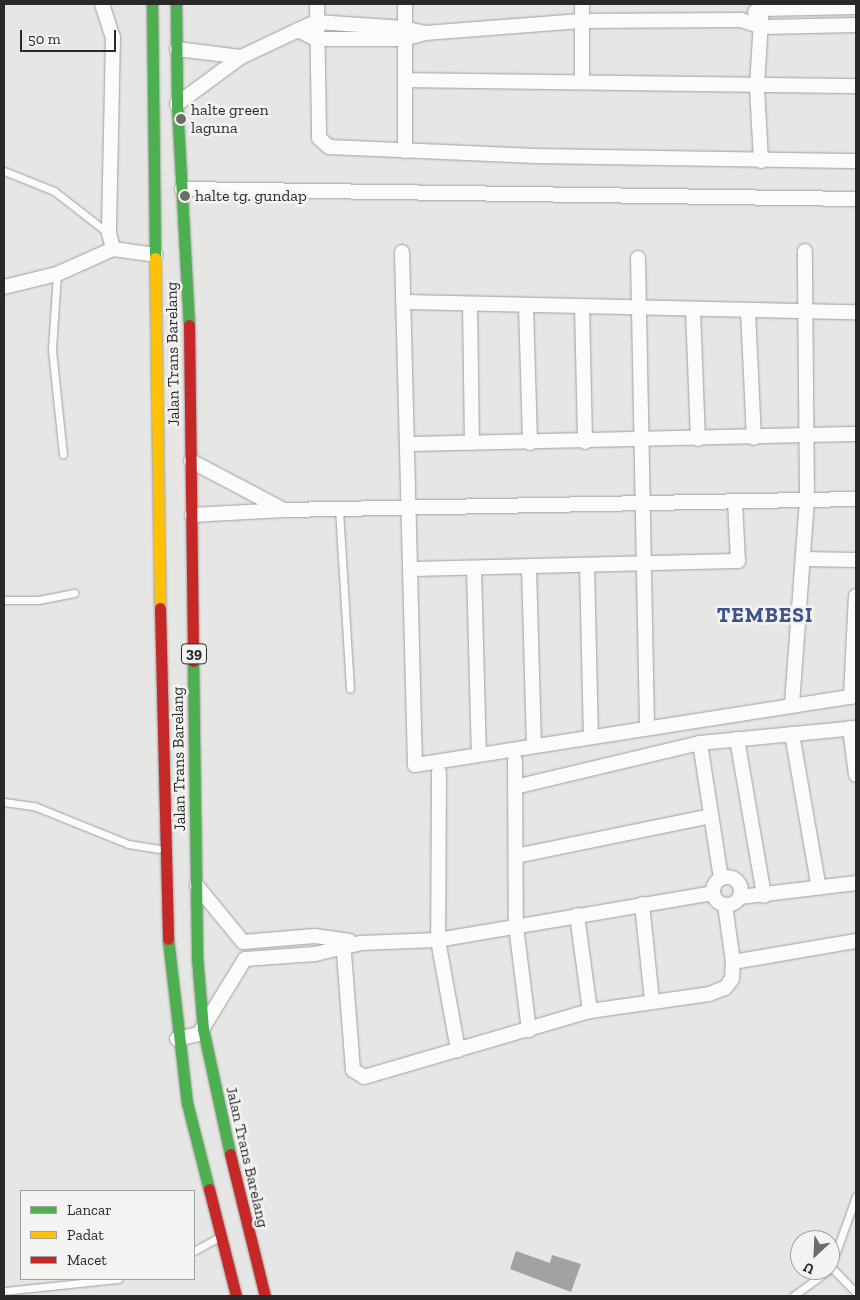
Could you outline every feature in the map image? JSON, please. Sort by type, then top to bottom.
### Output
[{"type":"highway","name":"Jalan Trans Barelang","points":[[152,4],[163,850],[177,1039],[187,1103],[219,1238],[236,1296]]},
{"type":"highway","name":"Jalan Trans Barelang","points":[[176,4],[177,104],[189,295],[197,957],[203,1029],[247,1232],[265,1296]]},
{"type":"street","points":[[102,4],[113,37],[108,233],[113,249]]},
{"type":"street","points":[[317,4],[316,39],[320,138],[324,144],[342,149],[761,161],[856,161]]},
{"type":"street","points":[[405,4],[405,151]]},
{"type":"street","points":[[582,4],[582,82]]},
{"type":"street","points":[[741,20],[762,6],[856,7]]},
{"type":"street","points":[[761,161],[758,86],[763,27],[762,6]]},
{"type":"street","points":[[298,30],[316,39],[581,21],[741,20],[763,27],[856,25]]},
{"type":"street","points":[[177,104],[241,57],[316,22],[404,33]]},
{"type":"street","points":[[177,49],[241,57]]},
{"type":"street","points":[[406,80],[856,86]]},
{"type":"street","points":[[182,189],[856,198]]},
{"type":"street","points":[[4,287],[57,274],[113,249],[156,255]]},
{"type":"street","points":[[792,704],[807,500],[808,436],[805,251]]},
{"type":"street","points":[[402,252],[415,765],[647,726],[792,704],[854,697],[856,596]]},
{"type":"street","points":[[638,258],[647,726]]},
{"type":"street","points":[[403,302],[806,313],[856,312]]},
{"type":"street","points":[[470,304],[472,444]]},
{"type":"street","points":[[526,306],[530,442]]},
{"type":"street","points":[[582,307],[585,442]]},
{"type":"street","points":[[693,310],[698,439]]},
{"type":"street","points":[[748,311],[754,438]]},
{"type":"street","points":[[407,444],[642,441],[856,434]]},
{"type":"street","points":[[191,461],[284,510]]},
{"type":"street","points":[[192,515],[284,510],[408,510],[856,499]]},
{"type":"street","points":[[410,569],[738,562],[735,502]]},
{"type":"street","points":[[803,559],[856,560]]},
{"type":"street","points":[[587,565],[591,736]]},
{"type":"street","points":[[529,566],[534,745]]},
{"type":"street","points":[[474,568],[479,754]]},
{"type":"street","points":[[516,787],[700,743],[853,728],[856,775]]},
{"type":"street","points":[[792,734],[820,888]]},
{"type":"street","points":[[737,739],[764,896]]},
{"type":"street","points":[[700,743],[720,878],[713,893]]},
{"type":"street","points":[[516,760],[516,926],[529,1030]]},
{"type":"street","points":[[439,772],[438,940],[458,1050]]},
{"type":"street","points":[[516,856],[711,816]]},
{"type":"street","points":[[720,878],[737,880],[740,897]]},
{"type":"street","points":[[725,905],[740,897],[764,896],[856,883]]},
{"type":"street","points":[[177,1039],[199,1034],[245,959],[243,942],[197,885]]},
{"type":"street","points":[[343,944],[353,1070],[357,1075],[375,1075],[590,1010],[652,1000],[709,994],[725,988],[732,979],[734,962],[725,905],[713,893]]},
{"type":"street","points":[[245,959],[343,944],[438,940],[713,893]]},
{"type":"street","points":[[642,904],[652,1000]]},
{"type":"street","points":[[577,915],[590,1010]]},
{"type":"street","points":[[243,942],[315,936],[343,944]]},
{"type":"street","points":[[734,962],[856,941]]},
{"type":"lane","points":[[4,171],[54,191],[108,233]]},
{"type":"lane","points":[[57,274],[52,350],[63,454]]},
{"type":"lane","points":[[340,509],[350,690]]},
{"type":"lane","points":[[4,600],[38,600],[74,593]]},
{"type":"lane","points":[[4,802],[59,814],[128,844],[163,850]]},
{"type":"lane","points":[[840,1241],[856,1196]]},
{"type":"lane","points":[[195,1250],[219,1238]]},
{"type":"lane","points":[[840,1278],[856,1292]]},
{"type":"lane","points":[[4,1292],[109,1280]]},
{"type":"lane","points":[[793,1296],[815,1280]]},
{"type":"building","points":[[516,1251],[550,1263],[552,1255],[581,1264],[571,1292],[510,1269]]},
{"type":"traffic: fast","points":[[152,4],[155,258]]},
{"type":"traffic: fast","points":[[176,4],[177,104],[189,325]]},
{"type":"traffic: fast","points":[[193,661],[197,957],[203,1029],[230,1154]]},
{"type":"traffic: fast","points":[[168,939],[187,1103],[209,1189]]},
{"type":"traffic: slow","points":[[155,258],[160,608]]},
{"type":"traffic: jam","points":[[189,325],[193,661]]},
{"type":"traffic: jam","points":[[160,608],[168,939]]},
{"type":"traffic: jam","points":[[230,1154],[265,1296]]},
{"type":"traffic: jam","points":[[209,1189],[236,1296]]},
{"type":"place","name":"halte green laguna","points":[[181,119]]},
{"type":"place","name":"halte tg. gundap","points":[[185,196]]},
{"type":"district","name":"TEMBESI","points":[[765,615]]}]
